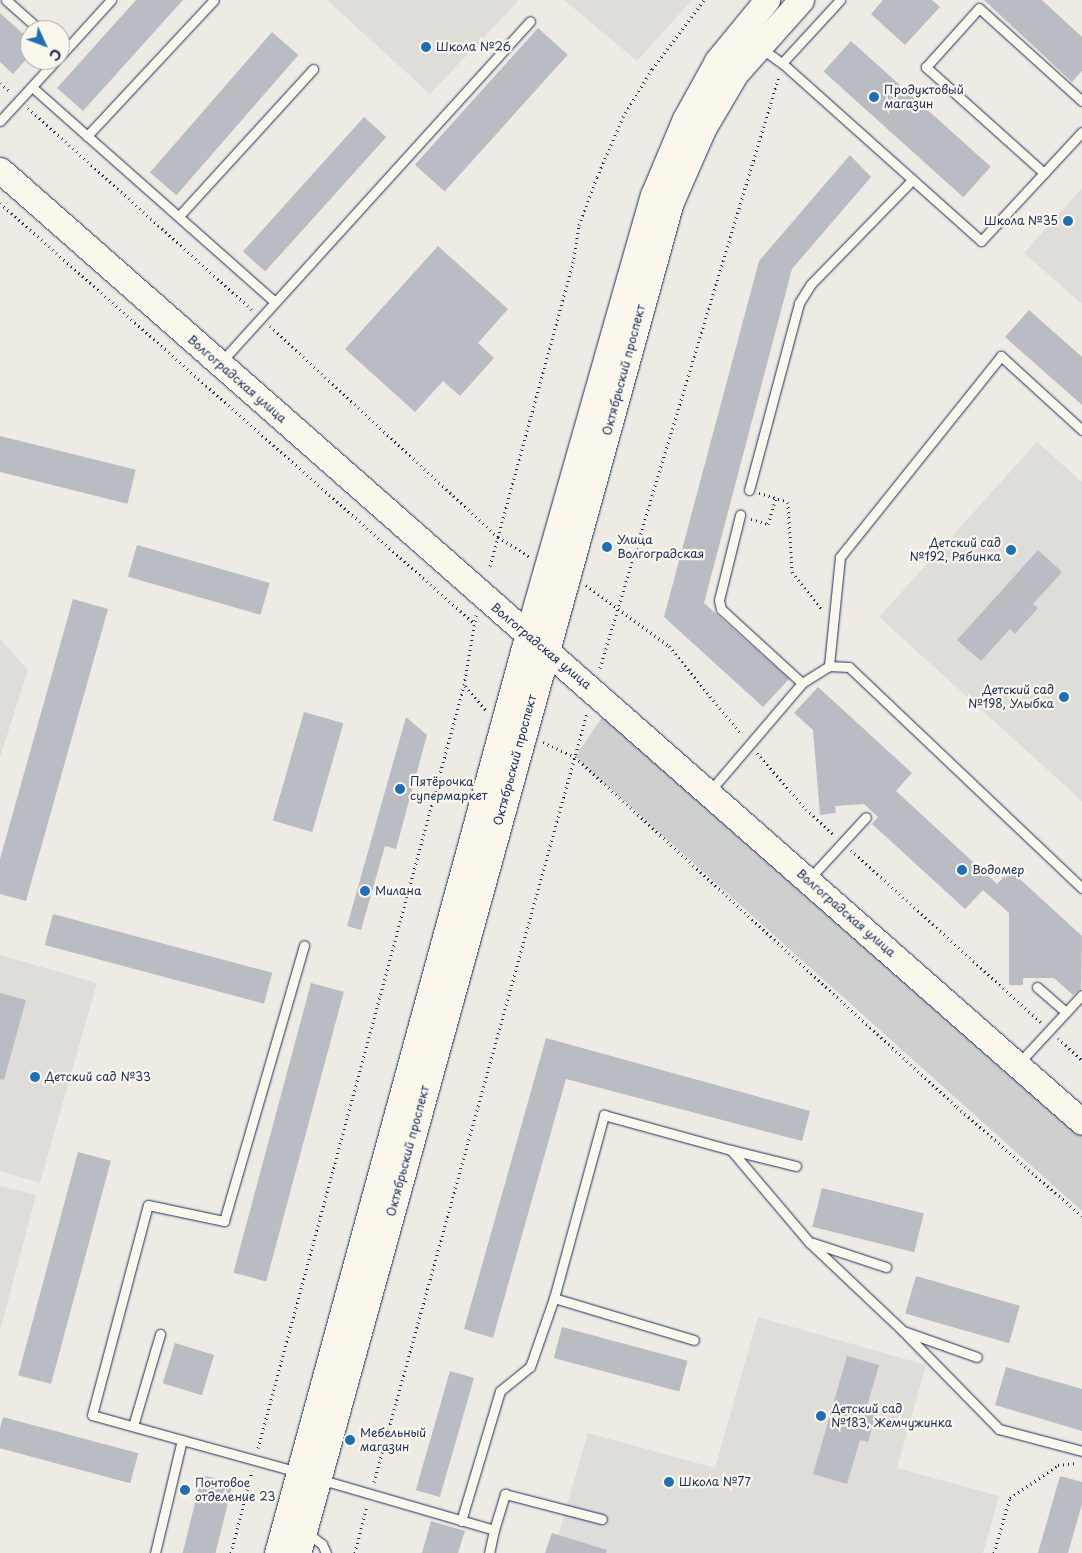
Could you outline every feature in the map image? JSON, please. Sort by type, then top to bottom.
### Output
[{"type":"main road","name":"Октябрьский проспект","points":[[277,1553],[309,1476],[537,641],[653,195],[685,119],[718,61],[767,0]]},
{"type":"main road","name":"Октябрьский проспект","points":[[537,641],[671,202],[703,129],[736,72],[801,0]]},
{"type":"main road","name":"Волгоградская улица","points":[[0,170],[1082,1122]]},
{"type":"main road","name":"Октябрьский проспект","points":[[301,1542],[309,1476]]},
{"type":"lane","points":[[6,0],[29,20]]},
{"type":"lane","points":[[70,43],[111,0]]},
{"type":"lane","points":[[87,136],[214,0]]},
{"type":"lane","points":[[782,64],[840,0]]},
{"type":"lane","points":[[1044,173],[926,67],[978,8],[1082,101]]},
{"type":"lane","points":[[220,364],[259,317],[530,21]]},
{"type":"lane","points":[[759,46],[782,64],[981,242],[1082,132]]},
{"type":"lane","points":[[178,216],[314,69]]},
{"type":"lane","points":[[0,121],[47,70]]},
{"type":"lane","points":[[32,86],[274,301]]},
{"type":"lane","points":[[749,490],[800,303],[811,284],[911,181]]},
{"type":"lane","points":[[829,666],[840,557],[1001,356],[1082,430]]},
{"type":"lane","points":[[740,515],[719,600],[721,609],[802,683]]},
{"type":"lane","points":[[709,792],[802,683],[829,666],[849,666],[1082,888]]},
{"type":"lane","points":[[808,880],[866,817]]},
{"type":"lane","points":[[304,945],[224,1220],[148,1204],[92,1415],[255,1460],[494,1530]]},
{"type":"lane","points":[[1037,987],[1066,1012]]},
{"type":"lane","points":[[1018,1064],[1082,995]]},
{"type":"lane","points":[[461,1521],[500,1391],[530,1367],[554,1298],[604,1115],[796,1166]]},
{"type":"lane","points":[[731,1150],[809,1242],[903,1331],[999,1429],[1082,1451]]},
{"type":"lane","points":[[809,1242],[886,1267]]},
{"type":"lane","points":[[554,1298],[694,1340]]},
{"type":"lane","points":[[903,1331],[977,1357]]},
{"type":"lane","points":[[133,1426],[160,1334]]},
{"type":"lane","points":[[155,1553],[182,1440]]},
{"type":"lane","points":[[488,1553],[505,1494],[602,1519]]},
{"type":"lane","points":[[301,1542],[322,1544],[326,1553]]},
{"type":"path","points":[[490,566],[573,263],[579,225],[597,177],[623,118],[652,69],[704,0]]},
{"type":"path","points":[[600,668],[782,64]]},
{"type":"path","points":[[0,83],[259,317],[498,537],[539,562]]},
{"type":"path","points":[[0,203],[474,623],[464,685],[231,1553]]},
{"type":"path","points":[[749,490],[788,502],[792,572],[833,623]]},
{"type":"path","points":[[740,515],[768,524],[776,498]]},
{"type":"path","points":[[584,584],[619,608]]},
{"type":"path","points":[[464,685],[492,718]]},
{"type":"path","points":[[354,1553],[589,703]]},
{"type":"path","points":[[541,742],[575,757],[957,1107],[1082,1216]]},
{"type":"path","points":[[994,1553],[1010,1498],[1058,1465],[1082,1463]]},
{"type":"shaded area","name":"Школа №26","points":[[327,0],[519,0],[430,94]]},
{"type":"shaded area","points":[[564,0],[692,0],[637,61]]},
{"type":"shaded area","name":"Школа №35","points":[[1082,188],[1082,304],[1024,253]]},
{"type":"shaded area","name":"Детский сад №192, Рябинка","points":[[1037,442],[1082,482],[1082,801],[879,617]]},
{"type":"shaded area","points":[[0,639],[28,670],[0,757]]},
{"type":"shaded area","points":[[605,713],[1082,1130],[1082,1211],[575,757]]},
{"type":"shaded area","name":"Детский сад №33","points":[[0,955],[97,983],[40,1183],[0,1171]]},
{"type":"shaded area","points":[[0,1186],[36,1195],[0,1331]]},
{"type":"shaded area","points":[[758,1317],[926,1365],[897,1468],[999,1496],[983,1553],[553,1553],[588,1433],[715,1468]]},
{"type":"building","points":[[136,0],[183,0],[83,111],[57,88]]},
{"type":"building","points":[[883,0],[932,0],[940,7],[905,45],[871,14]]},
{"type":"building","points":[[984,0],[1042,0],[1082,37],[1082,71],[1072,82]]},
{"type":"building","points":[[0,13],[20,31],[20,66],[13,74],[0,62]]},
{"type":"building","points":[[538,28],[568,55],[445,192],[415,165]]},
{"type":"building","points":[[272,32],[298,55],[176,195],[150,172]]},
{"type":"building","points":[[851,41],[991,167],[963,197],[824,71]]},
{"type":"building","points":[[364,117],[386,137],[265,272],[243,252]]},
{"type":"building","points":[[850,155],[871,177],[792,269],[704,603],[789,679],[763,707],[664,617],[759,261]]},
{"type":"building","points":[[438,246],[508,309],[478,343],[494,358],[460,396],[443,381],[415,412],[345,349]]},
{"type":"building","points":[[1029,310],[1082,357],[1082,405],[1005,337]]},
{"type":"building","points":[[0,436],[136,470],[127,504],[0,472]]},
{"type":"building","points":[[137,545],[270,583],[261,615],[128,577]]},
{"type":"building","points":[[1038,550],[1062,572],[1033,604],[1038,608],[1015,634],[1010,629],[981,661],[957,640]]},
{"type":"building","points":[[73,599],[108,609],[26,901],[0,894],[0,859]]},
{"type":"building","points":[[818,687],[912,773],[896,791],[997,884],[1010,870],[1082,936],[1081,989],[1073,995],[1054,978],[1023,978],[1023,985],[1009,985],[1009,913],[983,890],[965,909],[872,824],[878,817],[864,804],[835,806],[836,813],[820,815],[813,730],[794,713]]},
{"type":"building","points":[[304,712],[343,723],[312,832],[273,821]]},
{"type":"building","name":"Пятёрочка супермаркет","points":[[406,717],[427,735],[396,849],[385,846],[361,930],[347,926]]},
{"type":"building","points":[[53,914],[272,973],[264,1004],[45,945]]},
{"type":"building","points":[[311,983],[344,992],[266,1282],[233,1273]]},
{"type":"building","points":[[0,993],[26,1000],[4,1080],[0,1079]]},
{"type":"building","points":[[546,1038],[810,1111],[802,1141],[566,1079],[493,1338],[464,1329]]},
{"type":"building","points":[[78,1152],[111,1161],[51,1384],[18,1375]]},
{"type":"building","points":[[822,1188],[924,1213],[914,1252],[812,1227]]},
{"type":"building","points":[[916,1276],[1020,1306],[1009,1343],[905,1313]]},
{"type":"building","points":[[562,1327],[688,1361],[679,1392],[554,1358]]},
{"type":"building","points":[[175,1343],[214,1355],[202,1395],[163,1383]]},
{"type":"building","points":[[847,1356],[879,1365],[867,1406],[877,1409],[868,1442],[860,1440],[847,1484],[813,1474]]},
{"type":"building","points":[[1006,1367],[1082,1389],[1082,1431],[995,1405]]},
{"type":"building","points":[[450,1371],[474,1378],[440,1497],[416,1490]]},
{"type":"building","points":[[3,1417],[138,1453],[130,1483],[0,1448],[0,1428]]},
{"type":"building","points":[[202,1475],[233,1483],[216,1553],[183,1553]]},
{"type":"building","points":[[1060,1476],[1082,1482],[1082,1504],[1068,1553],[1038,1553]]},
{"type":"building","points":[[431,1521],[465,1531],[458,1553],[422,1553]]},
{"type":"building","points":[[552,1533],[607,1550],[606,1553],[545,1553]]},
{"type":"place","name":"Школа №26","points":[[426,47]]},
{"type":"place","name":"Продуктовый магазин","points":[[874,97]]},
{"type":"place","name":"Школа №35","points":[[1068,221]]},
{"type":"place","name":"Улица Волгоградская","points":[[607,547]]},
{"type":"place","name":"Детский сад №192, Рябинка","points":[[1011,550]]},
{"type":"place","name":"Детский сад №198, Улыбка","points":[[1064,697]]},
{"type":"place","name":"Пятёрочка супермаркет","points":[[400,789]]},
{"type":"place","name":"Водомер","points":[[962,870]]},
{"type":"place","name":"Милана","points":[[365,891]]},
{"type":"place","name":"Детский сад №33","points":[[35,1077]]},
{"type":"place","name":"Детский сад №183, Жемчужинка","points":[[821,1416]]},
{"type":"place","name":"Мебельный магазин","points":[[350,1440]]},
{"type":"place","name":"Школа №77","points":[[669,1482]]},
{"type":"place","name":"Почтовое отделение 23","points":[[185,1490]]}]
